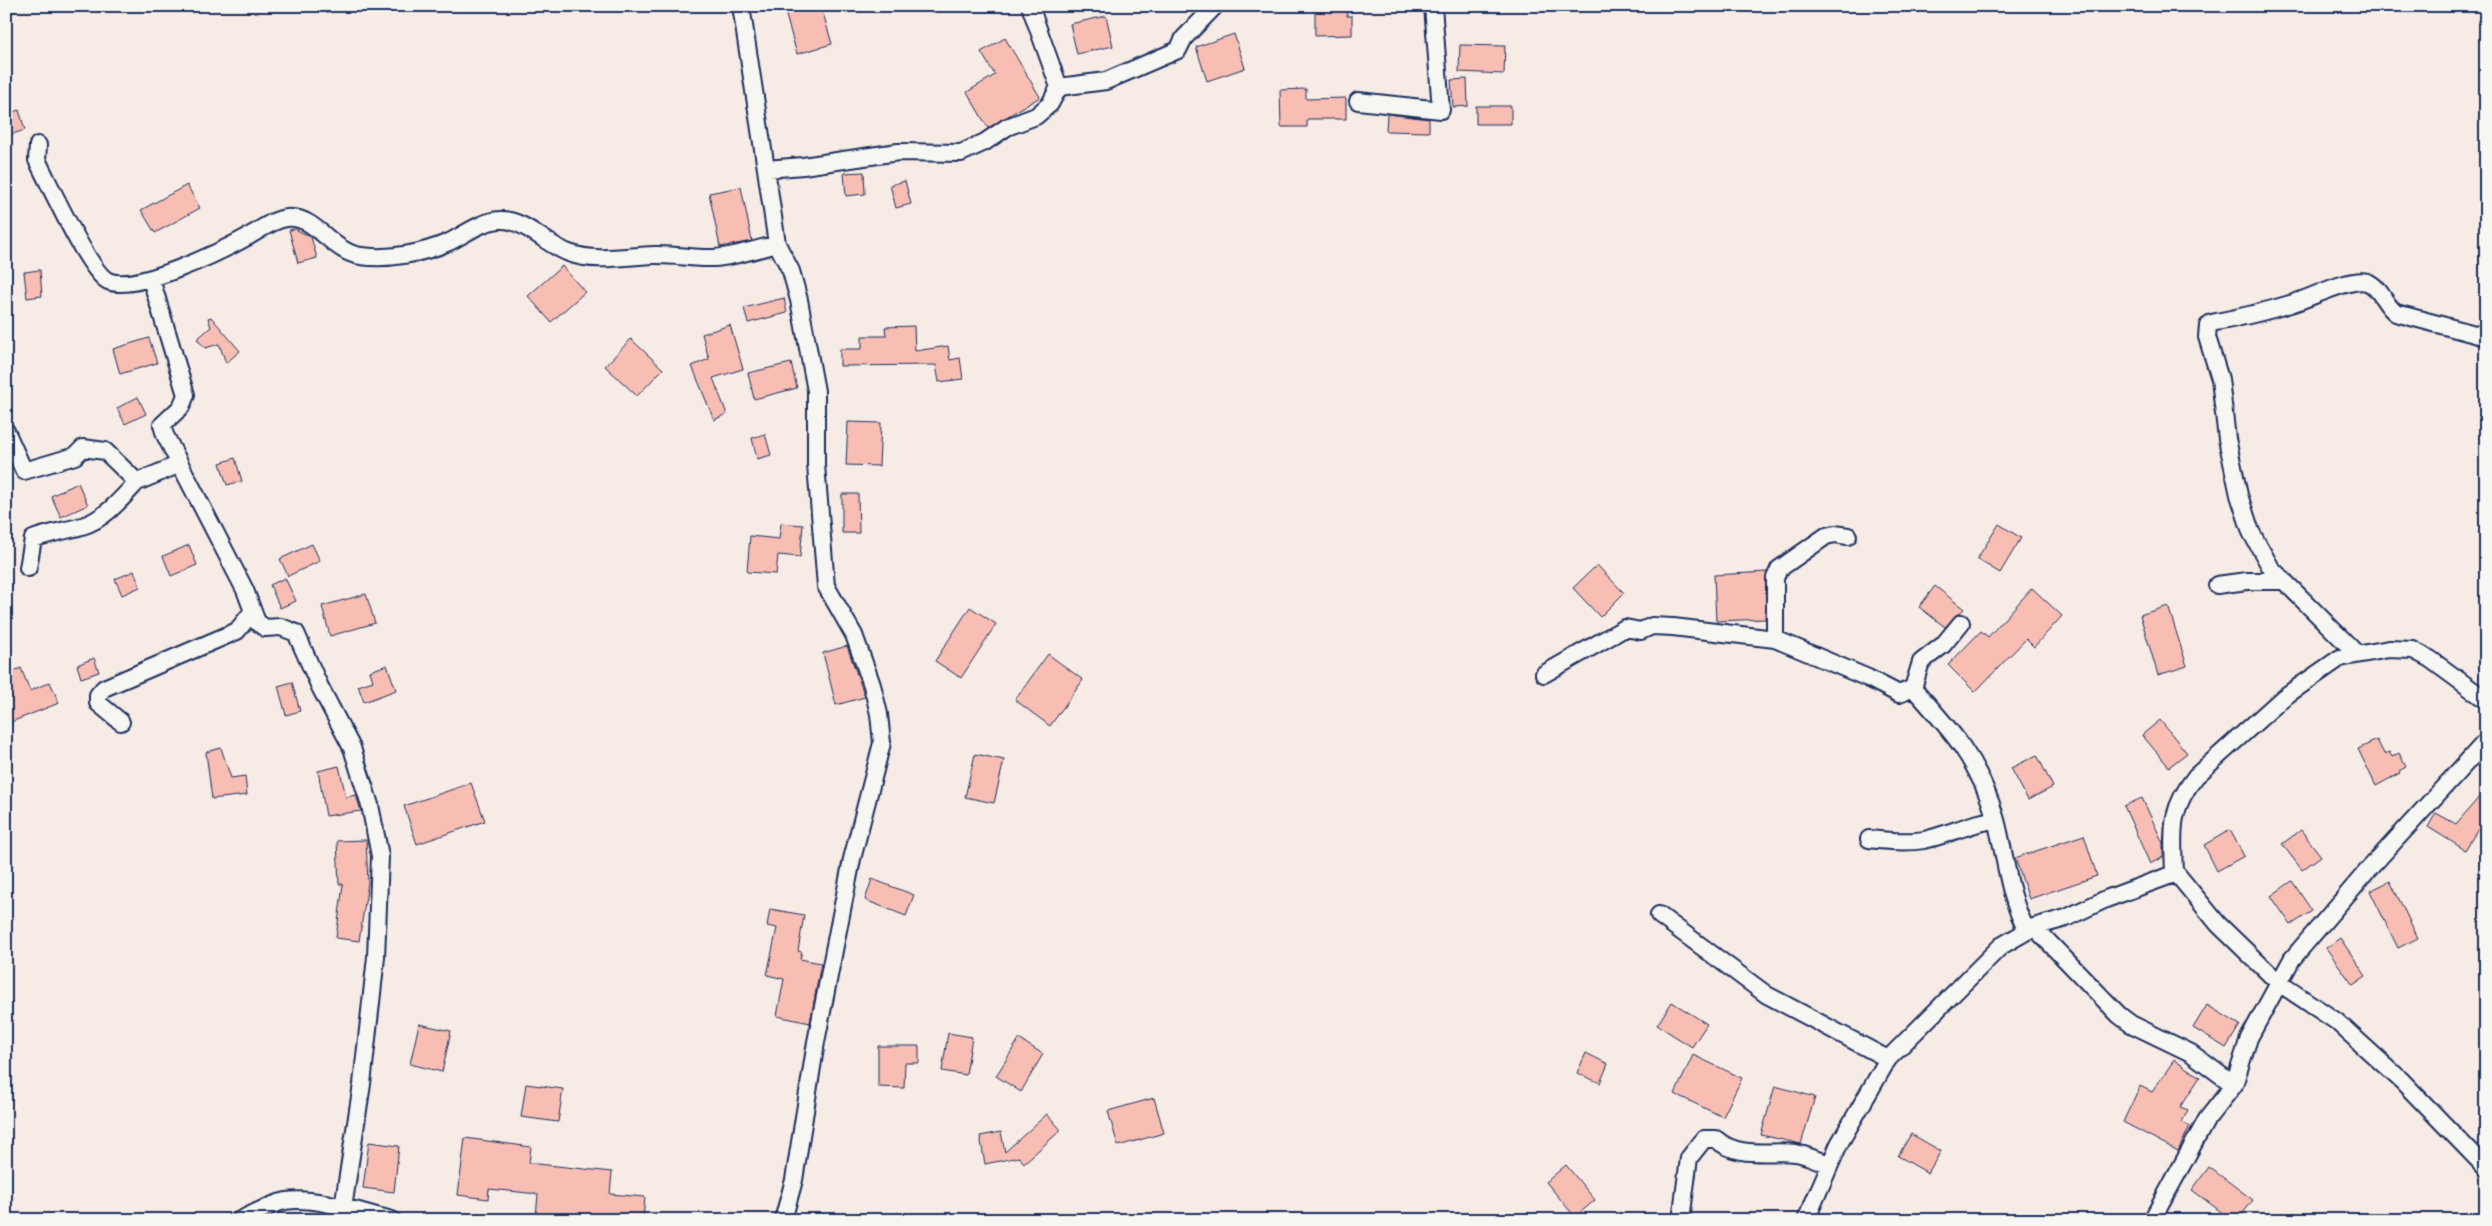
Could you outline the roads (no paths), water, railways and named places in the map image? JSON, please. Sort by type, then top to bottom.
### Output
[{"type":"street","points":[[741,6],[777,244],[791,272],[799,300],[816,390],[816,465],[826,586],[854,635],[872,685],[879,714],[882,743],[852,859],[816,1042],[794,1180],[783,1220]]},
{"type":"street","points":[[1030,6],[1060,87]]},
{"type":"street","points":[[1060,87],[1106,81],[1178,50],[1184,38],[1215,6]]},
{"type":"street","points":[[1358,101],[1440,110],[1433,6]]},
{"type":"street","points":[[766,169],[803,166],[898,152],[961,153],[986,142],[1007,127],[1036,116],[1050,104],[1060,87]]},
{"type":"street","points":[[38,145],[37,160],[91,263],[106,280],[120,284],[151,279],[246,238],[284,218],[297,218],[306,222],[341,251],[364,257],[415,252],[449,242],[482,224],[500,220],[514,222],[569,253],[596,259],[656,255],[715,258],[777,244]]},
{"type":"street","points":[[151,279],[186,389],[185,402],[162,425],[164,436],[245,590],[257,622],[262,626],[281,627],[296,633],[320,688],[352,748],[362,775],[380,845],[376,957],[362,1084],[343,1208]]},
{"type":"street","points":[[2357,654],[2284,581],[2261,554],[2251,532],[2239,495],[2227,439],[2220,379],[2207,337],[2208,326],[2288,305],[2351,283],[2365,282],[2372,284],[2390,309],[2396,312],[2486,337]]},
{"type":"street","points":[[6,432],[24,471],[75,456],[83,448],[105,450],[137,482]]},
{"type":"street","points":[[28,568],[33,539],[52,532],[84,526],[114,507],[137,482],[180,464]]},
{"type":"street","points":[[1775,639],[1776,578],[1779,569],[1826,536],[1835,534],[1848,536]]},
{"type":"street","points":[[2216,585],[2247,581],[2284,581]]},
{"type":"street","points":[[121,722],[98,703],[98,695],[104,688],[237,631],[253,611]]},
{"type":"street","points":[[1544,674],[1625,628],[1641,631],[1652,626],[1673,627],[1775,639],[1868,678],[1898,694],[1913,688],[1922,662],[1944,644],[1961,623]]},
{"type":"street","points":[[2174,874],[2172,822],[2179,803],[2196,776],[2284,698],[2335,660],[2389,649],[2413,650],[2430,658],[2486,700]]},
{"type":"street","points":[[1913,688],[1956,735],[1969,756],[1986,791],[1996,820],[2014,901],[2030,929],[2119,1015],[2131,1024],[2191,1053],[2234,1086]]},
{"type":"street","points":[[2152,1220],[2207,1119],[2234,1086],[2249,1038],[2292,958],[2368,870],[2486,742]]},
{"type":"street","points":[[1869,839],[1896,842],[1925,840],[1979,821],[1996,820]]},
{"type":"street","points":[[1806,1220],[1839,1144],[1888,1059],[2001,946],[2030,929],[2066,918],[2106,899],[2174,874],[2177,874],[2218,924],[2279,983],[2336,1021],[2402,1082],[2486,1168]]},
{"type":"street","points":[[1659,915],[1767,995],[1888,1059]]},
{"type":"street","points":[[1681,1220],[1689,1158],[1704,1139],[1716,1139],[1722,1145],[1743,1152],[1797,1153],[1830,1164]]},
{"type":"street","points":[[240,1220],[273,1205],[294,1200],[343,1208],[392,1220]]}]
